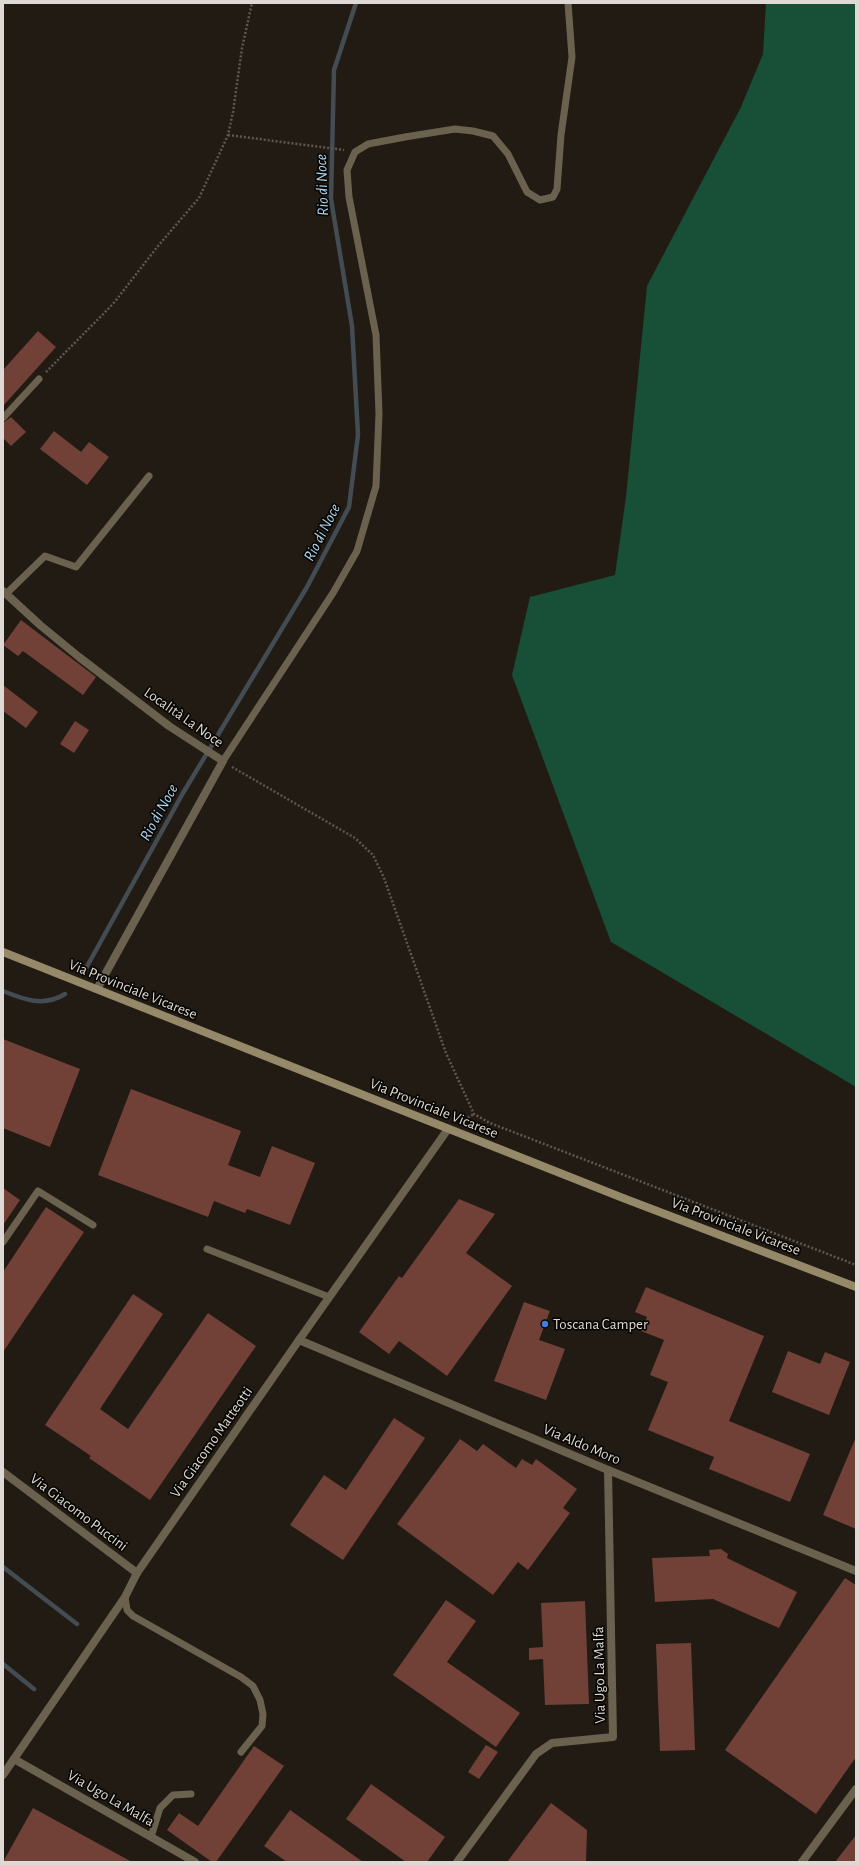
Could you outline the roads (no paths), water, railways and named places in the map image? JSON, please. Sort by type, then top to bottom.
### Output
[{"type":"main road","name":"Via Provinciale Vicarese","points":[[3,952],[448,1129],[856,1287]]},
{"type":"street","name":"Località La Noce","points":[[5,592],[40,625],[169,726],[223,761],[97,989]]},
{"type":"street","name":"Via Giacomo Matteotti","points":[[3,1775],[125,1596],[137,1574],[329,1297],[448,1129]]},
{"type":"street","name":"Via Aldo Moro","points":[[299,1340],[856,1572]]},
{"type":"street","name":"Via Ugo La Malfa","points":[[457,1862],[536,1754],[552,1743],[614,1737],[608,1470]]},
{"type":"street","name":"Via Giacomo Puccini","points":[[3,1472],[137,1574]]},
{"type":"street","name":"Via Ugo La Malfa","points":[[14,1759],[195,1862]]},
{"type":"street","points":[[802,1862],[856,1789]]},
{"type":"lane","points":[[223,761],[333,593],[357,551],[376,486],[380,414],[376,335],[349,196],[347,170],[355,152],[368,144],[455,129],[473,131],[493,136],[508,154],[527,192],[540,200],[552,197],[557,189],[561,134],[572,57],[571,21],[568,3]]},
{"type":"lane","points":[[3,418],[38,379]]},
{"type":"lane","points":[[5,592],[45,556],[76,567],[149,476]]},
{"type":"lane","points":[[3,1242],[38,1191],[93,1225]]},
{"type":"lane","points":[[207,1249],[329,1297]]},
{"type":"lane","points":[[125,1596],[127,1610],[133,1616],[242,1676],[254,1686],[260,1700],[263,1714],[262,1726],[242,1752]]},
{"type":"lane","points":[[152,1837],[160,1808],[173,1795],[191,1794]]},
{"type":"waterway","name":"Rio di Noce","points":[[85,970],[183,793],[307,587],[349,507],[358,435],[352,326],[331,199],[334,70],[356,3]]},
{"type":"waterway","name":"Rio di Noce","points":[[3,991],[34,1001],[50,1000],[65,994]]},
{"type":"waterway","points":[[3,1567],[77,1624]]},
{"type":"waterway","points":[[3,1664],[34,1689]]},
{"type":"place","name":"Toscana Camper","points":[[545,1324]]}]
